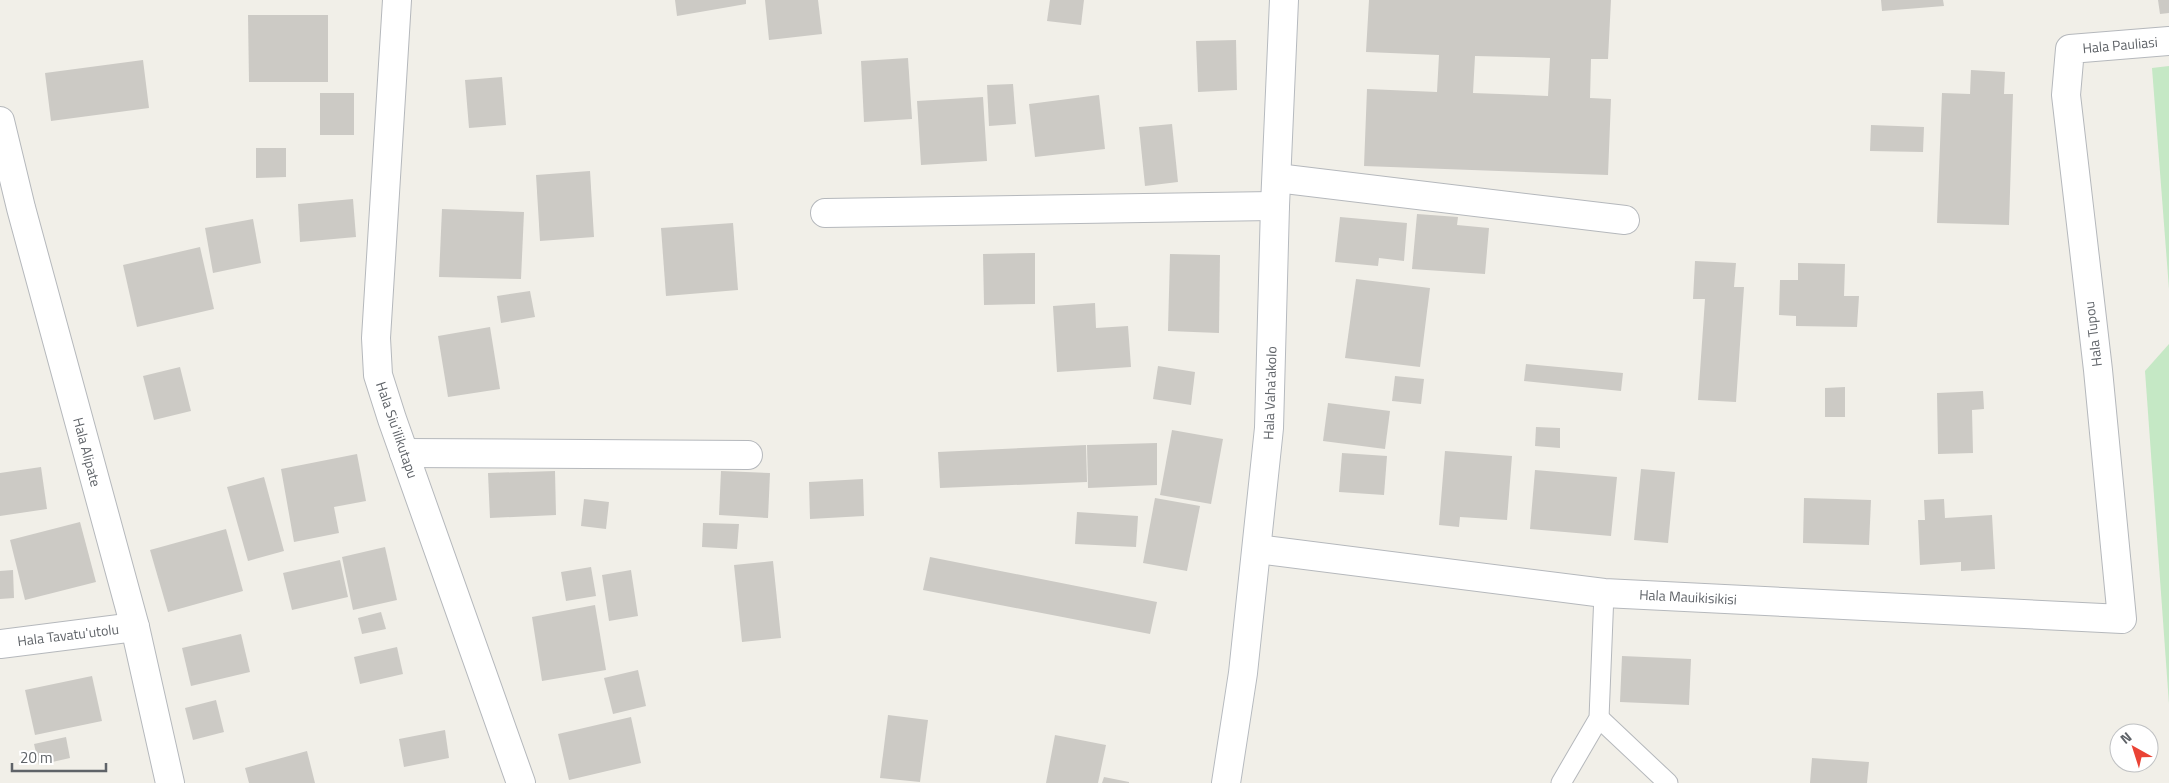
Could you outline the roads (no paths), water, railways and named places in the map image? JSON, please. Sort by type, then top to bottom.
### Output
[{"type":"street","name":"Hala Siu'ilikutapu","points":[[397,0],[376,338],[378,375],[521,783]]},
{"type":"street","name":"Hala Vaha'akolo","points":[[1226,783],[1243,673],[1269,428],[1275,206],[1284,0]]},
{"type":"street","name":"Hala Pauliasi","points":[[2070,49],[2169,41]]},
{"type":"street","name":"Hala Tupou","points":[[2070,49],[2066,95],[2098,370],[2122,619]]},
{"type":"street","name":"Hala Alipate","points":[[0,121],[10,208],[135,627],[170,783]]},
{"type":"street","points":[[1277,178],[1626,220]]},
{"type":"street","points":[[824,213],[1275,206]]},
{"type":"street","points":[[404,453],[748,456]]},
{"type":"street","name":"Hala Mauikisikisi","points":[[1256,549],[1604,593],[2122,619]]},
{"type":"street","name":"Hala Tavatu'utolu","points":[[0,644],[135,627]]},
{"type":"lane","points":[[1560,783],[1599,718],[1604,593]]},
{"type":"lane","points":[[1599,718],[1668,783]]}]
